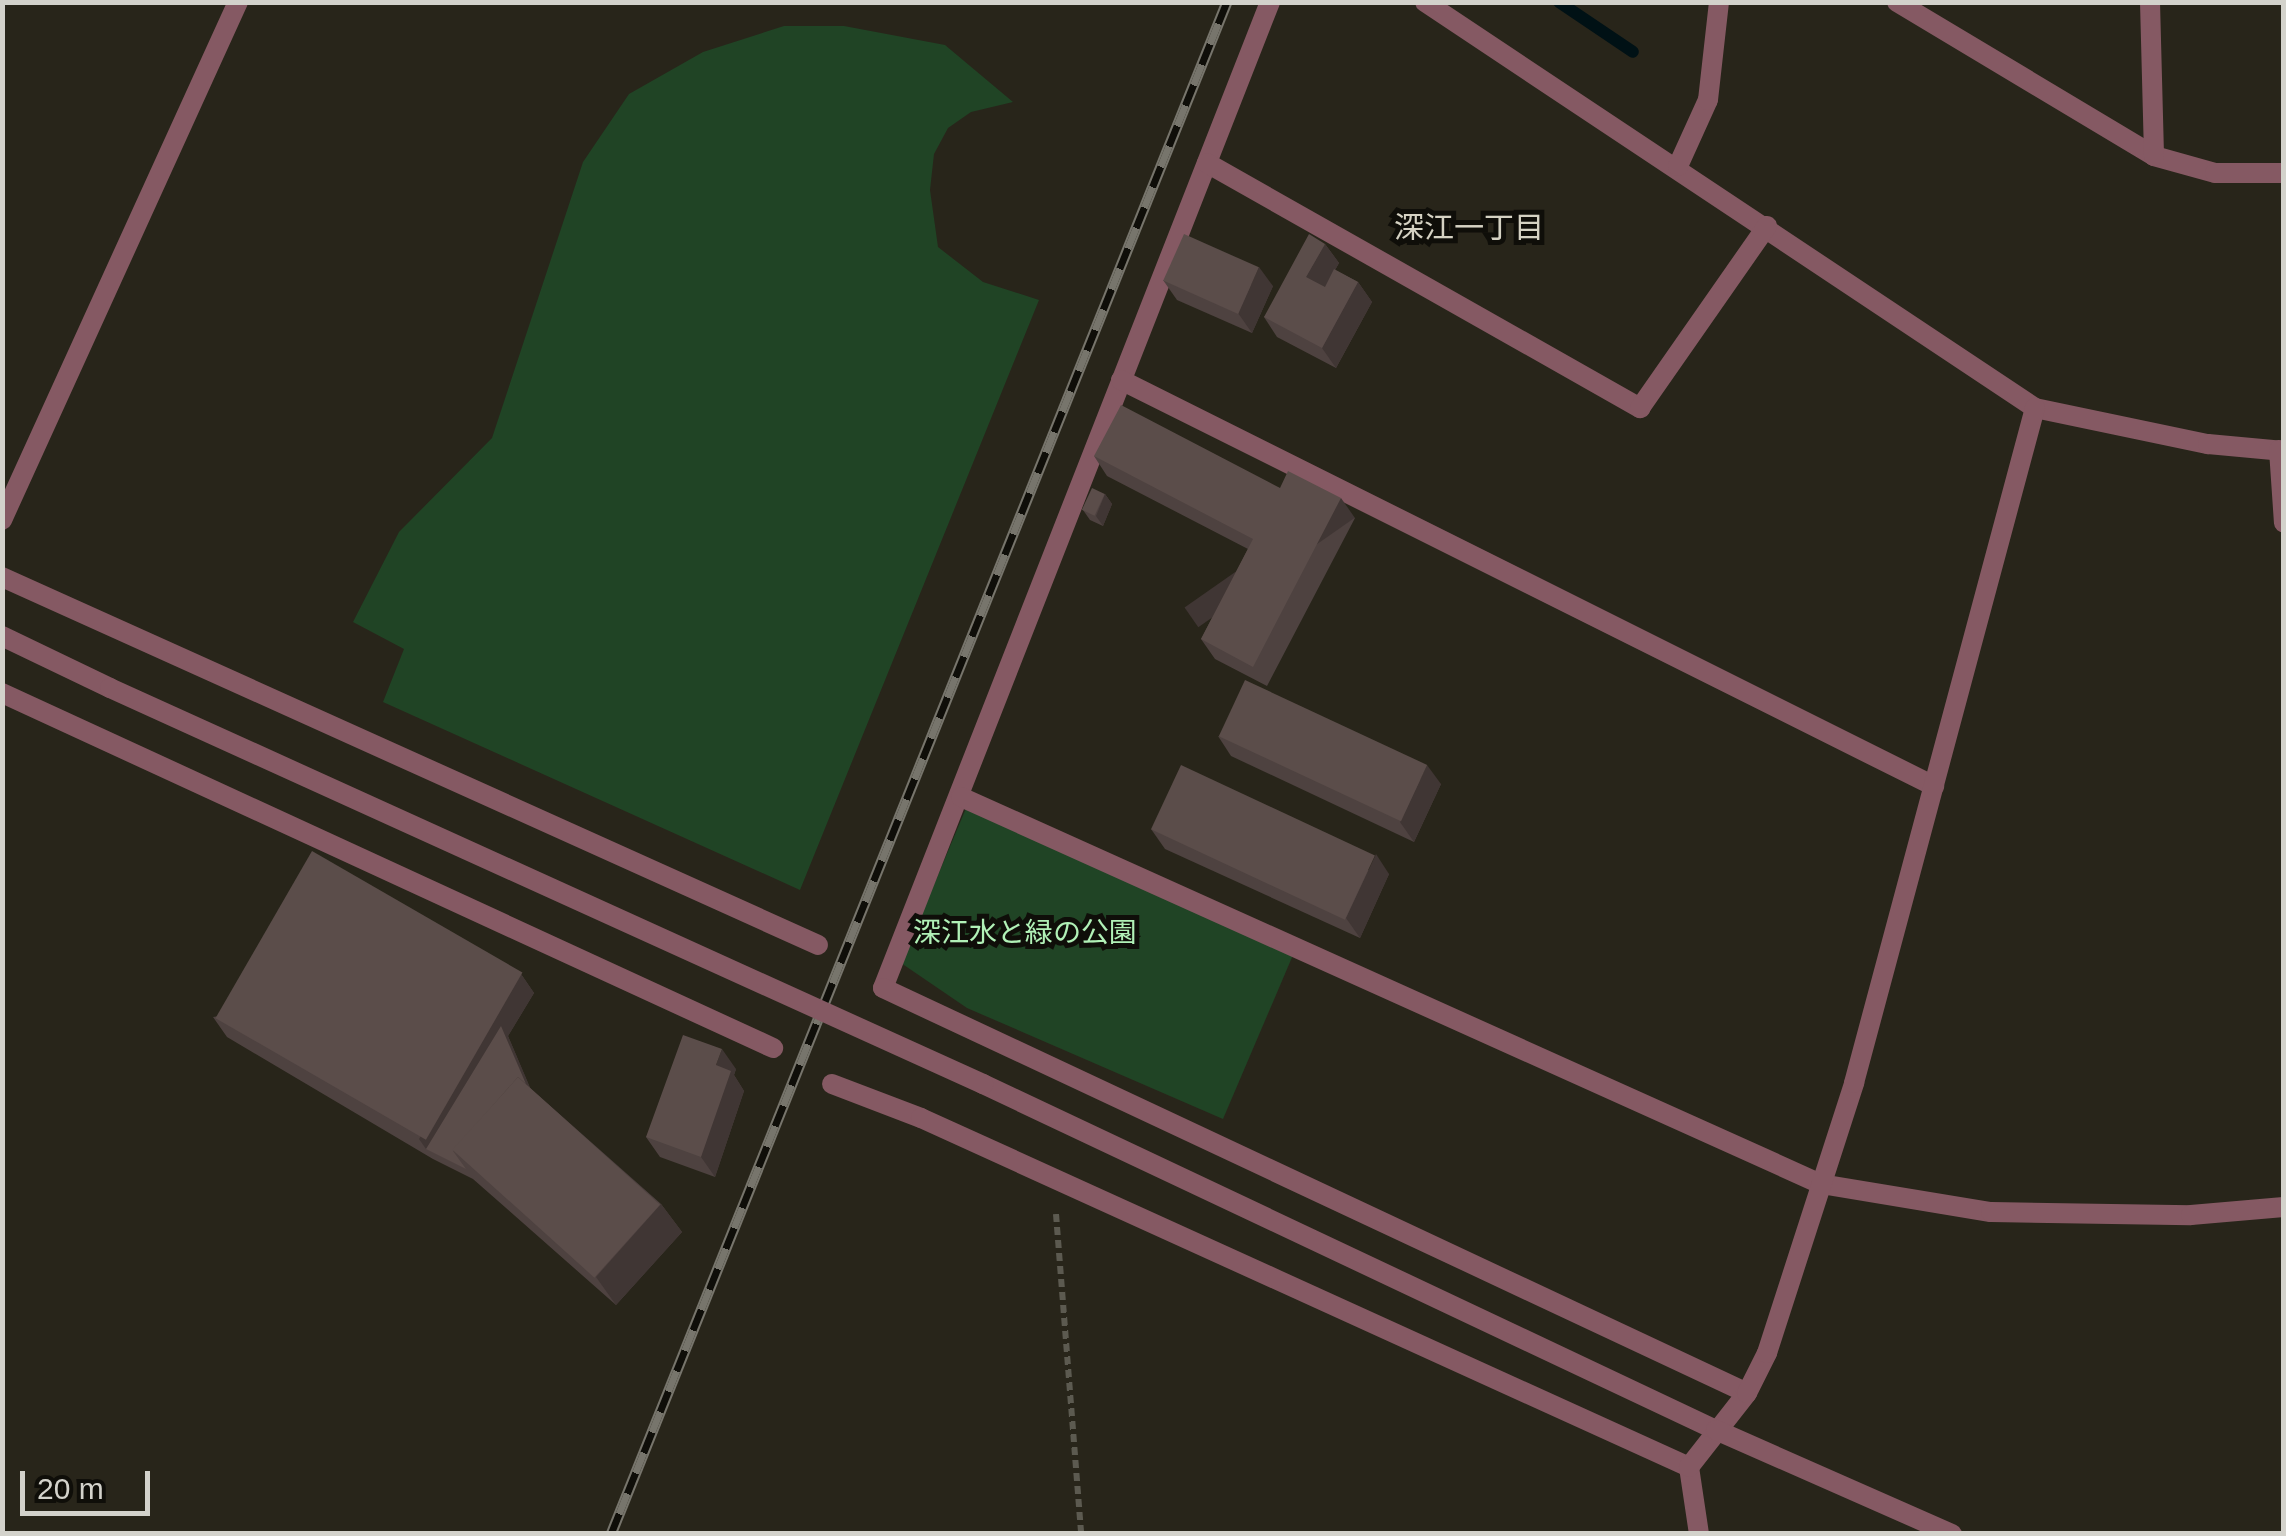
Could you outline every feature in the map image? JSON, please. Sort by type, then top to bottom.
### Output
[{"type":"street","points":[[2,520],[238,2]]},
{"type":"street","points":[[1270,2],[884,988],[1747,1393]]},
{"type":"street","points":[[1425,2],[1678,166],[2036,408],[2208,444],[2281,450],[2284,523]]},
{"type":"street","points":[[1678,166],[1708,100],[1719,2]]},
{"type":"street","points":[[1897,2],[2154,156],[2216,173],[2284,174]]},
{"type":"street","points":[[2150,2],[2154,156]]},
{"type":"street","points":[[1206,163],[1640,408],[1767,226]]},
{"type":"street","points":[[1121,380],[1934,786]]},
{"type":"street","points":[[1700,1534],[1689,1467],[1747,1393],[1767,1353],[1822,1184],[2036,408]]},
{"type":"street","points":[[2,576],[818,945]]},
{"type":"street","points":[[2,636],[983,1084],[1716,1430],[1952,1534]]},
{"type":"street","points":[[2,693],[773,1048]]},
{"type":"street","points":[[961,796],[1822,1184],[1991,1212],[2190,1214],[2284,1207]]},
{"type":"street","points":[[832,1084],[1053,1178],[1689,1467]]},
{"type":"path","points":[[1053,1178],[1081,1534]]},
{"type":"green space","points":[[784,26],[844,26],[945,45],[1013,102],[971,112],[948,128],[934,154],[930,190],[938,247],[983,282],[1039,300],[800,890],[383,702],[404,649],[353,622],[399,532],[492,438],[583,162],[629,94],[703,52]]},
{"type":"green space","name":"深江水と緑の公園","points":[[967,806],[1293,955],[1223,1119],[967,1008],[901,963]]},
{"type":"building","points":[[1184,234],[1259,267],[1238,314],[1163,281]]},
{"type":"building","points":[[1309,234],[1325,244],[1306,277],[1325,287],[1334,269],[1358,282],[1322,348],[1264,317]]},
{"type":"building","points":[[1121,405],[1280,488],[1288,471],[1341,498],[1253,667],[1201,639],[1253,539],[1094,456]]},
{"type":"building","points":[[1092,488],[1105,494],[1095,516],[1082,510]]},
{"type":"building","points":[[1245,680],[1427,765],[1401,821],[1219,736]]},
{"type":"building","points":[[1181,765],[1375,855],[1345,920],[1151,829]]},
{"type":"building","points":[[312,851],[522,972],[426,1140],[216,1018]]},
{"type":"building","points":[[501,1026],[526,1084],[518,1077],[453,1151],[466,1169],[426,1149]]},
{"type":"building","points":[[683,1035],[722,1049],[716,1065],[731,1071],[701,1157],[646,1137]]},
{"type":"building","points":[[518,1077],[660,1205],[594,1278],[452,1150]]},
{"type":"waterway","points":[[1559,2],[1633,52]]},
{"type":"railway","points":[[611,1534],[1227,2]]},
{"type":"district","name":"深江一丁目","points":[[1469,228]]}]
